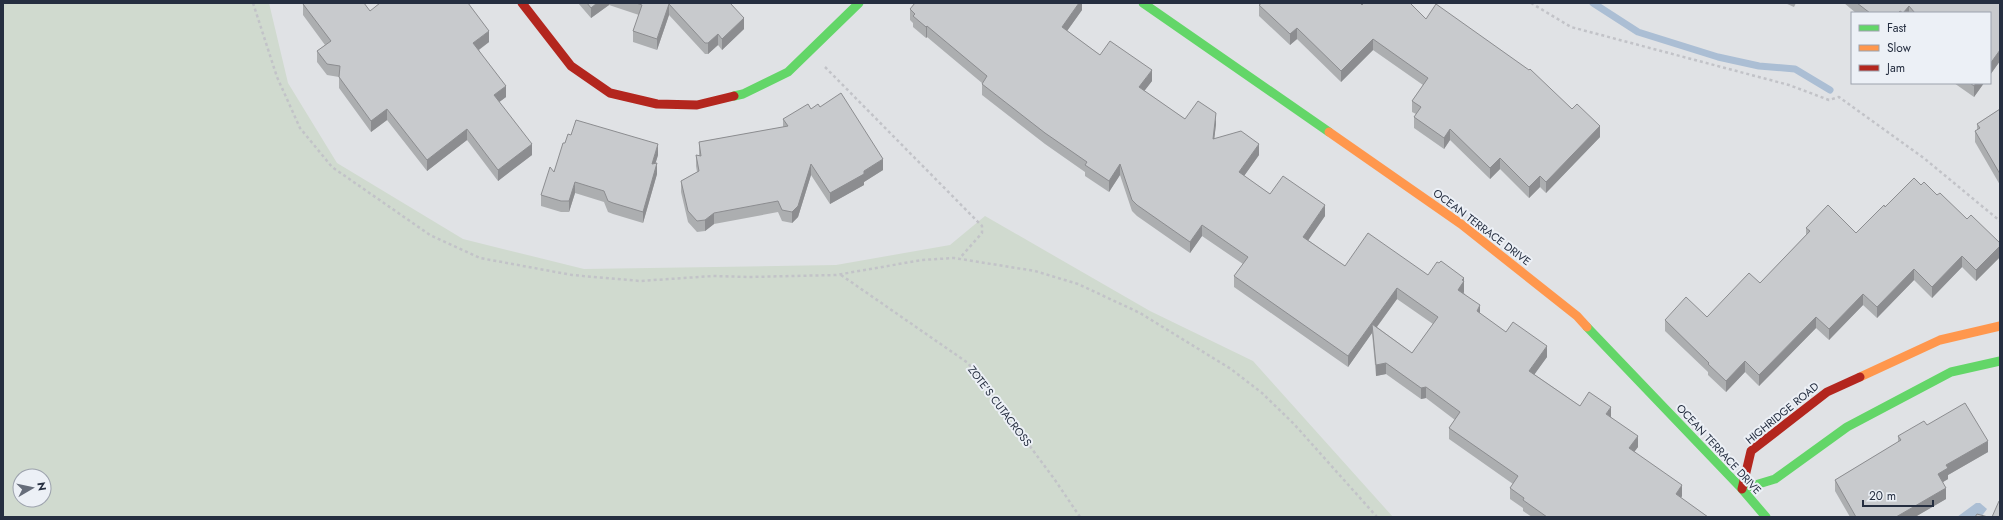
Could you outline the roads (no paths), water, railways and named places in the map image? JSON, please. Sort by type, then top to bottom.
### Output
[{"type":"street","points":[[522,3],[571,66],[610,93],[657,104],[697,105],[743,94],[788,72],[859,3]]},
{"type":"street","name":"OCEAN TERRACE DRIVE","points":[[1144,3],[1461,224],[1576,316],[1766,517]]},
{"type":"street","name":"HIGHRIDGE ROAD","points":[[1742,490],[1751,451],[1827,392],[1941,343],[2000,326]]},
{"type":"street","points":[[1742,490],[1775,479],[1847,427],[1950,369],[2000,361]]},
{"type":"water","points":[[1976,503],[1980,503],[1987,509],[1981,517],[1957,517]]},
{"type":"waterway","points":[[1593,3],[1638,32],[1718,57],[1759,66],[1795,69],[1830,90]]}]
